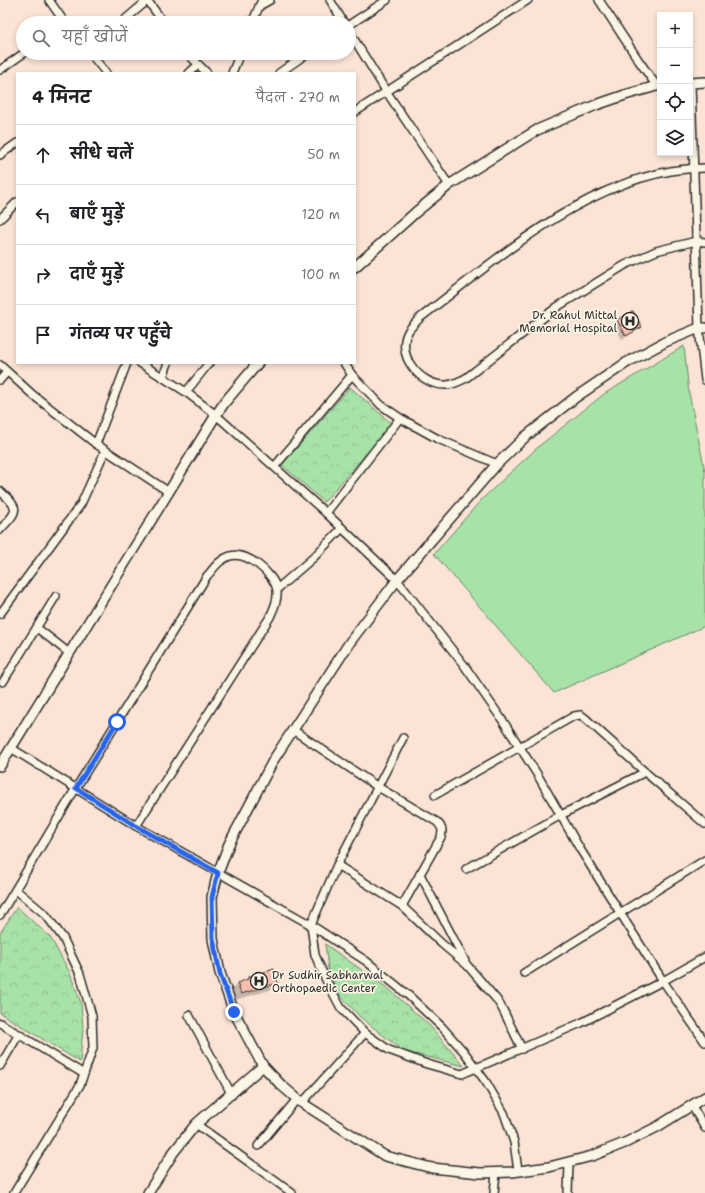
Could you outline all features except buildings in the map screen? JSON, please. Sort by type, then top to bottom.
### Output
[{"type":"street","points":[[49,0],[60,16]]},
{"type":"street","points":[[129,16],[147,0],[159,16]]},
{"type":"street","points":[[255,16],[260,3],[270,0]]},
{"type":"street","points":[[330,0],[340,16]]},
{"type":"street","points":[[356,20],[387,0]]},
{"type":"street","points":[[356,111],[528,0]]},
{"type":"street","points":[[599,0],[639,61],[657,84]]},
{"type":"street","points":[[356,42],[386,91],[449,185]]},
{"type":"street","points":[[0,70],[16,59]]},
{"type":"street","points":[[96,60],[105,72]]},
{"type":"street","points":[[193,60],[206,72]]},
{"type":"street","points":[[232,72],[237,60]]},
{"type":"street","points":[[280,72],[298,60]]},
{"type":"street","points":[[191,72],[198,65]]},
{"type":"street","points":[[693,83],[705,82]]},
{"type":"street","points":[[690,84],[696,241],[705,380]]},
{"type":"street","points":[[356,266],[416,212],[449,185],[508,147],[537,130],[596,105],[657,85]]},
{"type":"street","points":[[0,154],[16,143]]},
{"type":"street","points":[[705,168],[662,172],[624,184],[599,195],[549,222],[505,252],[420,318],[409,329],[404,349],[412,367],[420,376],[435,384],[447,385],[459,382],[557,307],[604,277],[642,256],[656,251],[696,241],[705,242]]},
{"type":"street","points":[[0,219],[16,203]]},
{"type":"street","points":[[702,328],[665,342],[626,363],[576,397],[525,438],[497,464],[397,580],[350,642],[274,759],[229,844],[218,873],[212,897],[213,938],[220,974],[234,1012],[263,1066],[299,1101],[385,1156],[432,1168],[480,1173],[518,1171],[569,1162],[592,1156],[627,1142],[657,1127],[705,1097]]},
{"type":"street","points":[[96,444],[127,364]]},
{"type":"street","points":[[142,364],[186,392],[216,415],[275,466],[397,580],[464,665],[520,747],[580,849],[663,981],[705,1042]]},
{"type":"street","points":[[163,377],[168,364]]},
{"type":"street","points":[[186,392],[208,364]]},
{"type":"street","points":[[0,766],[216,415],[257,364]]},
{"type":"street","points":[[345,364],[352,375],[381,405],[400,418],[438,439],[497,464]]},
{"type":"street","points":[[0,365],[33,395],[105,451],[169,492]]},
{"type":"street","points":[[0,380],[7,372]]},
{"type":"street","points":[[275,466],[352,375]]},
{"type":"street","points":[[326,513],[400,418]]},
{"type":"street","points":[[0,614],[74,515],[89,488],[105,451]]},
{"type":"street","points":[[0,491],[12,502],[15,511],[13,516],[0,530]]},
{"type":"street","points":[[277,589],[314,557],[342,528]]},
{"type":"street","points":[[0,916],[76,788],[207,576],[219,562],[231,556],[246,557],[258,564],[269,576],[277,589],[276,603],[270,617],[136,826]]},
{"type":"street","points":[[3,682],[56,596]]},
{"type":"street","points":[[37,628],[69,653]]},
{"type":"street","points":[[435,795],[574,716],[581,715],[705,824]]},
{"type":"street","points":[[293,730],[378,787],[441,825],[443,831],[441,837],[402,906]]},
{"type":"street","points":[[403,738],[337,865],[311,925],[315,955],[325,978],[341,1008],[365,1033],[389,1050],[427,1064],[462,1074],[581,1023],[663,981],[705,957]]},
{"type":"street","points":[[11,748],[136,826],[311,925],[366,961],[408,995],[442,1027],[465,1053],[486,1082],[504,1113],[514,1142],[518,1171]]},
{"type":"street","points":[[466,869],[561,815],[645,772]]},
{"type":"street","points":[[524,973],[705,860]]},
{"type":"street","points":[[337,865],[402,906],[442,944],[467,965],[497,1000],[522,1048]]},
{"type":"street","points":[[420,874],[467,965]]},
{"type":"street","points":[[14,1193],[80,1085],[92,1048],[92,1016],[80,974],[64,938],[46,915],[16,890]]},
{"type":"street","points":[[189,1015],[232,1095]]},
{"type":"street","points":[[0,1023],[84,1074]]},
{"type":"street","points":[[258,1146],[365,1033]]},
{"type":"street","points":[[0,1066],[19,1034]]},
{"type":"street","points":[[148,1193],[174,1153],[196,1124],[232,1095],[263,1066]]},
{"type":"street","points":[[692,1106],[705,1128]]},
{"type":"street","points":[[196,1124],[292,1193]]},
{"type":"street","points":[[568,1193],[569,1162]]},
{"type":"street","points":[[494,1193],[496,1173]]},
{"type":"green space","points":[[684,346],[689,393],[705,471],[705,626],[554,693],[434,554],[481,500],[539,446],[604,394]]},
{"type":"green space","points":[[350,387],[392,424],[324,502],[282,465]]},
{"type":"green space","points":[[17,907],[50,937],[69,971],[81,1003],[83,1029],[80,1062],[0,1013],[0,933]]},
{"type":"green space","points":[[325,944],[390,990],[430,1026],[464,1066],[403,1051],[360,1017],[337,992],[328,969]]},
{"type":"place","name":"Dr. Rahul Mittal Memorial Hospital","points":[[630,321]]},
{"type":"place","name":"Dr Sudhir Sabharwal Orthopaedic Center","points":[[259,981]]},
{"type":"route","points":[[117,722],[76,788],[136,826],[218,873],[212,897],[213,938],[220,974],[234,1012]]}]
